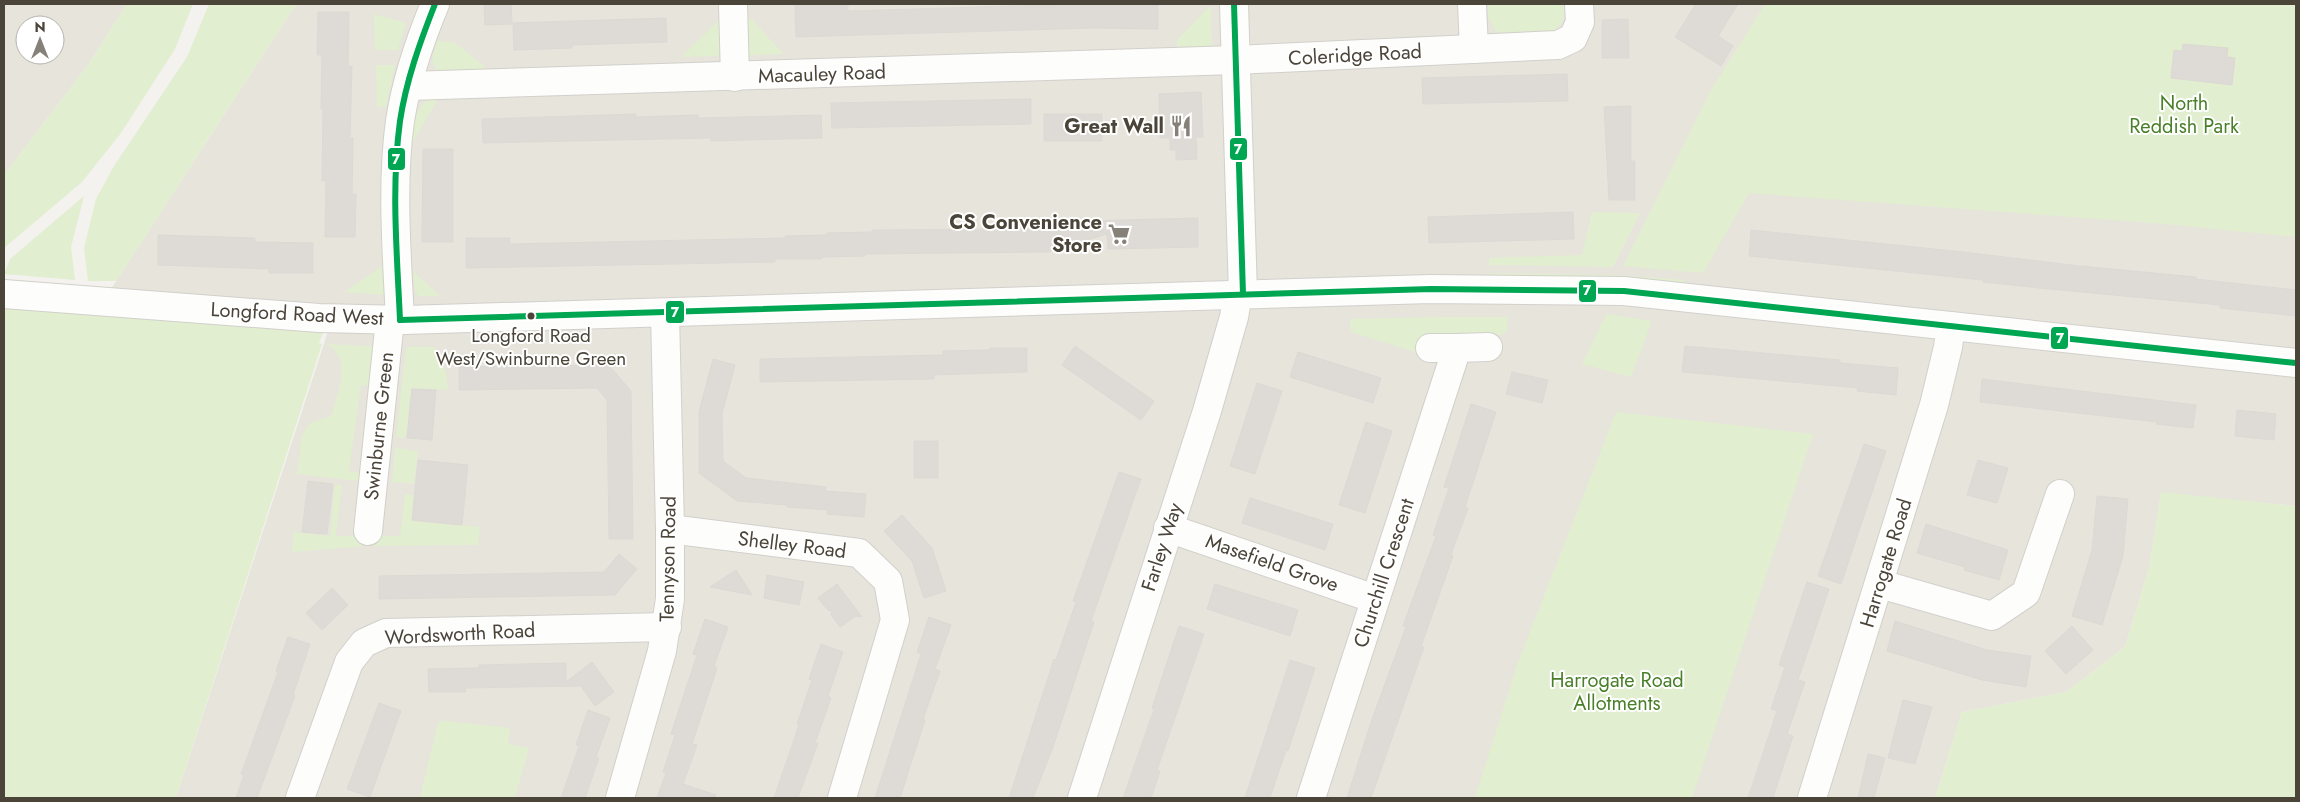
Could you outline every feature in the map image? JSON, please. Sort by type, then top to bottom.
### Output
[{"type":"street","name":"Swinburne Green","points":[[368,531],[395,320],[400,121],[408,86],[427,23],[435,4]]},
{"type":"street","points":[[733,4],[735,76]]},
{"type":"street","name":"Farley Way","points":[[1082,798],[1207,411],[1241,294],[1234,4]]},
{"type":"street","points":[[1472,4],[1474,49]]},
{"type":"street","name":"Coleridge Road","points":[[1236,60],[1558,45],[1573,38],[1580,22],[1579,4]]},
{"type":"street","name":"Macauley Road","points":[[408,86],[1236,60]]},
{"type":"street","name":"Longford Road West","points":[[4,294],[319,318],[395,320],[1431,289],[1624,291],[2296,363]]},
{"type":"street","name":"Tennyson Road","points":[[620,798],[667,627],[670,598],[665,313]]},
{"type":"street","name":"Harrogate Road","points":[[1812,798],[1934,405],[1951,326]]},
{"type":"street","name":"Churchill Crescent","points":[[1311,798],[1375,599],[1444,348],[1488,347]]},
{"type":"street","points":[[1880,584],[1992,616],[2026,594],[2060,494]]},
{"type":"street","name":"Masefield Grove","points":[[1168,528],[1375,599]]},
{"type":"street","name":"Shelley Road","points":[[670,529],[860,553],[888,581],[895,620],[842,798]]},
{"type":"street","name":"Wordsworth Road","points":[[300,798],[349,662],[364,643],[386,633],[667,627]]},
{"type":"shaded area","points":[[4,4],[127,4],[88,65],[4,175]]},
{"type":"shaded area","points":[[296,4],[2296,4],[2296,506],[2161,493],[2149,568],[2125,647],[2066,692],[1962,712],[1935,798],[176,798],[333,316],[105,298]]},
{"type":"green space","points":[[127,4],[193,4],[175,49],[121,133],[82,182],[4,248],[4,175],[88,65]]},
{"type":"green space","points":[[209,4],[296,4],[116,281],[88,281],[84,248],[96,199],[114,166],[187,57]]},
{"type":"green space","points":[[719,4],[725,4],[724,52],[718,56],[681,57],[719,20]]},
{"type":"green space","points":[[1488,4],[1564,4],[1564,16],[1558,27],[1543,36],[1513,36],[1496,32],[1488,17]]},
{"type":"green space","name":"North Reddish Park","points":[[1765,4],[2296,4],[2296,237],[2165,224],[1749,193],[1703,273],[1623,266],[1711,90]]},
{"type":"green space","points":[[1211,5],[1212,44],[1209,49],[1177,51],[1177,40]]},
{"type":"green space","points":[[374,14],[406,23],[398,50],[375,50]]},
{"type":"green space","points":[[750,18],[784,54],[747,55],[743,19]]},
{"type":"green space","points":[[437,41],[454,42],[488,69],[488,76],[448,77],[436,70],[432,59]]},
{"type":"green space","points":[[376,65],[395,65],[386,107],[377,107]]},
{"type":"green space","points":[[434,95],[440,95],[412,144],[416,116],[422,105]]},
{"type":"green space","points":[[84,196],[71,247],[75,280],[4,274],[10,259]]},
{"type":"green space","points":[[1592,212],[1640,213],[1613,267],[1489,265],[1489,258],[1582,255]]},
{"type":"green space","points":[[381,250],[386,250],[388,288],[384,295],[344,292],[382,266]]},
{"type":"green space","points":[[413,271],[440,296],[418,296],[415,290]]},
{"type":"green space","points":[[1490,273],[1618,275],[1685,280],[1683,286],[1493,279]]},
{"type":"green space","points":[[4,307],[324,330],[319,343],[322,344],[176,798],[4,798]]},
{"type":"green space","points":[[1606,314],[1652,321],[1631,377],[1582,364]]},
{"type":"green space","points":[[1508,317],[1507,330],[1501,335],[1421,336],[1421,354],[1351,332],[1350,319]]},
{"type":"green space","points":[[327,344],[382,347],[378,385],[361,385],[349,471],[361,473],[358,481],[297,474],[302,435],[310,423],[331,416],[337,398],[341,367],[335,350]]},
{"type":"green space","points":[[406,347],[435,347],[446,373],[448,390],[411,388],[406,438],[396,437]]},
{"type":"green space","name":"Harrogate Road Allotments","points":[[1616,412],[1813,434],[1692,798],[1475,798],[1517,665]]},
{"type":"green space","points":[[395,448],[418,451],[414,484],[392,482]]},
{"type":"green space","points":[[335,485],[342,485],[336,536],[400,536],[405,494],[414,495],[412,521],[480,527],[478,545],[366,546],[292,552],[293,532],[330,536]]},
{"type":"green space","points":[[2161,492],[2296,506],[2296,798],[1935,798],[1962,712],[2066,692],[2125,647],[2149,568]]},
{"type":"green space","points":[[446,721],[510,728],[508,744],[529,748],[515,798],[420,798],[438,722]]},
{"type":"building","points":[[484,4],[511,4],[512,24],[485,25]]},
{"type":"building","points":[[795,4],[848,4],[848,11],[1080,4],[1158,4],[1158,29],[1094,28],[796,37]]},
{"type":"building","points":[[1696,4],[1738,4],[1718,36],[1733,46],[1721,66],[1675,37]]},
{"type":"building","points":[[318,12],[349,12],[348,66],[352,66],[350,138],[353,138],[352,194],[356,194],[355,237],[325,237],[326,181],[322,181],[322,55],[317,55]]},
{"type":"building","points":[[666,18],[667,42],[572,45],[572,48],[514,50],[513,23]]},
{"type":"building","points":[[1628,19],[1629,58],[1602,58],[1602,20]]},
{"type":"building","points":[[2183,44],[2228,48],[2227,57],[2235,58],[2232,85],[2171,78],[2174,50],[2182,51]]},
{"type":"building","points":[[1567,74],[1568,101],[1423,104],[1422,78]]},
{"type":"building","name":"Great Wall","points":[[1201,92],[1203,137],[1196,137],[1197,159],[1176,160],[1176,150],[1170,150],[1170,138],[1160,138],[1159,94]]},
{"type":"building","points":[[1031,99],[1031,124],[832,128],[831,103]]},
{"type":"building","points":[[1631,106],[1631,161],[1635,161],[1635,200],[1609,200],[1604,107]]},
{"type":"building","points":[[636,114],[636,117],[698,115],[698,118],[821,115],[822,138],[711,141],[710,138],[483,143],[482,119]]},
{"type":"building","points":[[1044,114],[1102,114],[1102,141],[1044,141]]},
{"type":"building","points":[[423,149],[453,149],[453,242],[422,242]]},
{"type":"building","points":[[1573,212],[1574,239],[1429,243],[1428,217]]},
{"type":"building","points":[[1081,218],[1082,221],[1198,218],[1198,247],[1108,249],[1107,234],[1048,252],[865,254],[865,256],[822,257],[822,259],[775,259],[775,262],[466,268],[466,238],[510,238],[510,244],[785,238],[785,236],[828,235],[827,233],[872,232],[872,230],[1044,229]]},
{"type":"building","points":[[1751,230],[2196,277],[2196,279],[2296,290],[2296,316],[2220,308],[2220,305],[2039,288],[1983,282],[1983,280],[1749,256]]},
{"type":"building","points":[[158,235],[255,238],[255,242],[313,243],[313,273],[269,273],[269,269],[158,265]]},
{"type":"building","points":[[1075,346],[1154,401],[1141,420],[1062,365]]},
{"type":"building","points":[[1685,346],[1840,360],[1840,363],[1898,368],[1896,395],[1857,391],[1858,388],[1682,372]]},
{"type":"building","points":[[990,348],[1027,348],[1027,372],[934,375],[934,379],[760,382],[760,359],[943,355],[943,351],[990,350]]},
{"type":"building","points":[[1298,352],[1381,378],[1373,403],[1290,377]]},
{"type":"building","points":[[713,359],[735,365],[722,414],[723,461],[746,478],[826,487],[825,491],[866,494],[864,517],[827,514],[828,510],[737,501],[699,473],[699,412]]},
{"type":"building","points":[[605,361],[631,391],[633,539],[609,539],[607,400],[597,388],[459,390],[459,367],[601,365]]},
{"type":"building","points":[[1512,372],[1548,380],[1542,403],[1506,394]]},
{"type":"building","points":[[1982,379],[2196,405],[2193,428],[2156,424],[2157,422],[1980,402]]},
{"type":"building","points":[[1257,383],[1282,391],[1255,474],[1230,466]]},
{"type":"building","points":[[412,389],[436,390],[432,440],[407,438]]},
{"type":"building","points":[[1471,404],[1496,412],[1465,507],[1468,508],[1451,555],[1453,556],[1421,646],[1424,647],[1371,798],[1347,798],[1371,722],[1406,627],[1403,626],[1436,536],[1433,535],[1449,488],[1444,487]]},
{"type":"building","points":[[2237,410],[2276,414],[2274,440],[2235,436]]},
{"type":"building","points":[[1366,422],[1392,431],[1365,513],[1339,505]]},
{"type":"building","points":[[914,441],[938,441],[938,478],[914,478]]},
{"type":"building","points":[[1864,444],[1886,451],[1841,584],[1818,576]]},
{"type":"building","points":[[418,460],[468,465],[462,525],[412,520]]},
{"type":"building","points":[[1978,460],[2008,468],[1997,503],[1967,495]]},
{"type":"building","points":[[1119,472],[1141,479],[1091,621],[1094,622],[1052,750],[1033,798],[1009,798],[1054,659],[1056,660],[1076,602],[1073,601]]},
{"type":"building","points":[[308,481],[333,484],[327,534],[302,532]]},
{"type":"building","points":[[2097,496],[2128,499],[2123,556],[2102,625],[2072,616],[2092,550]]},
{"type":"building","points":[[1250,498],[1333,524],[1325,550],[1242,523]]},
{"type":"building","points":[[902,515],[932,548],[946,591],[924,598],[912,561],[884,531]]},
{"type":"building","points":[[1926,524],[2008,550],[1999,580],[1964,570],[1965,567],[1917,553]]},
{"type":"building","points":[[619,554],[637,569],[615,595],[379,599],[379,576],[604,572]]},
{"type":"building","points":[[736,570],[752,595],[710,587]]},
{"type":"building","points":[[767,575],[804,582],[799,605],[764,598]]},
{"type":"building","points":[[1807,582],[1829,589],[1798,680],[1805,682],[1787,734],[1793,736],[1773,798],[1748,798],[1777,711],[1771,709],[1785,667],[1779,665]]},
{"type":"building","points":[[837,584],[862,617],[856,616],[840,627],[831,615],[832,611],[828,610],[818,598]]},
{"type":"building","points":[[1215,584],[1298,610],[1290,636],[1207,609]]},
{"type":"building","points":[[332,588],[348,605],[322,630],[306,613]]},
{"type":"building","points":[[929,617],[951,625],[935,669],[940,671],[923,719],[925,720],[900,798],[875,798],[921,654],[917,652]]},
{"type":"building","points":[[705,619],[728,627],[714,666],[717,668],[692,744],[697,745],[683,784],[716,795],[715,798],[657,798],[666,773],[663,772],[675,735],[671,734],[697,655],[693,654]]},
{"type":"building","points":[[1895,621],[1987,650],[2031,656],[2026,687],[1982,680],[1887,651]]},
{"type":"building","points":[[1179,626],[1204,634],[1157,770],[1160,771],[1151,798],[1123,798],[1154,709],[1152,708]]},
{"type":"building","points":[[2072,626],[2093,650],[2066,674],[2045,651]]},
{"type":"building","points":[[288,637],[310,644],[293,695],[295,696],[257,798],[236,798],[244,775],[241,774],[278,672],[276,671]]},
{"type":"building","points":[[821,644],[843,652],[828,696],[831,698],[815,743],[818,743],[798,798],[774,798],[799,725],[797,724],[812,680],[809,679]]},
{"type":"building","points":[[1290,660],[1315,668],[1288,751],[1286,750],[1270,798],[1245,798]]},
{"type":"building","points":[[592,662],[614,692],[595,706],[581,686],[465,688],[466,692],[429,692],[428,669],[479,668],[479,665],[566,663],[566,682]]},
{"type":"building","points":[[1903,700],[1932,707],[1915,764],[1888,758]]},
{"type":"building","points":[[379,703],[401,711],[370,797],[347,789]]},
{"type":"building","points":[[588,710],[610,718],[596,757],[599,758],[585,798],[561,798],[579,746],[576,745]]},
{"type":"building","points":[[1868,754],[1885,758],[1874,798],[1858,798]]},
{"type":"transit line","name":"7","points":[[400,320],[395,196],[397,146],[406,91],[414,62],[435,4]]},
{"type":"transit line","name":"7","points":[[1234,4],[1243,294]]},
{"type":"transit line","name":"7","points":[[400,320],[1431,289],[1624,291],[2296,363]]},
{"type":"place","name":"Great Wall","points":[[1181,126]]},
{"type":"place","name":"CS Convenience Store","points":[[1119,234]]},
{"type":"place","name":"Longford Road West/Swinburne Green","points":[[531,316]]}]
